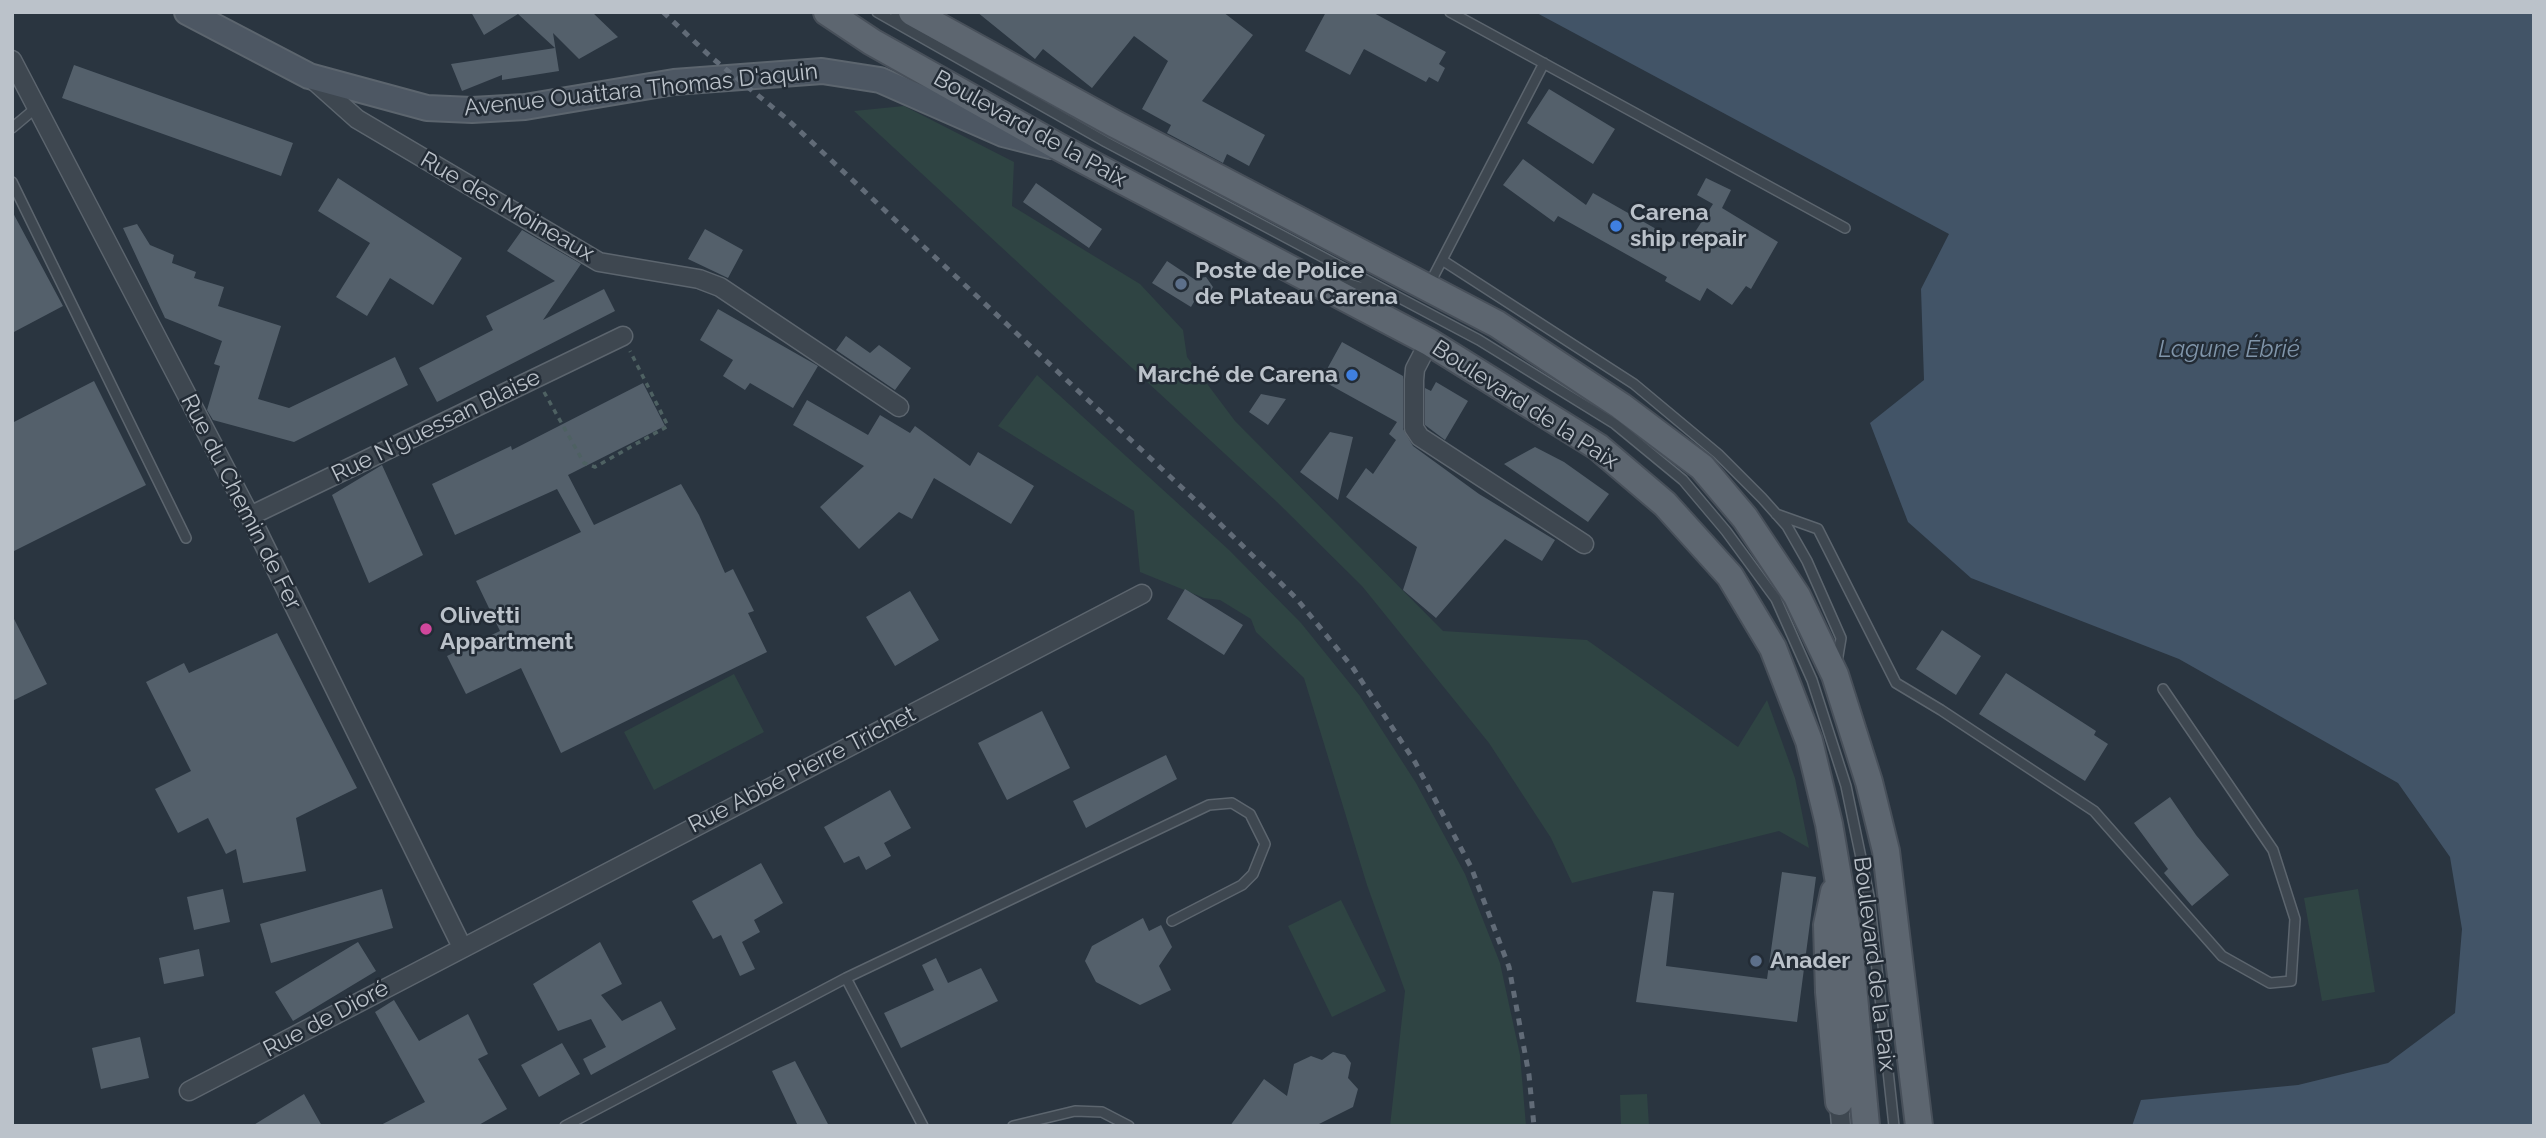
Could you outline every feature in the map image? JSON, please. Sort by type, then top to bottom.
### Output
[{"type":"main road","name":"Avenue Ouattara Thomas D'aquin","points":[[187,12],[309,76],[427,108],[472,110],[525,107],[674,82],[822,71],[880,80],[1003,134],[1033,144],[1059,147]]},
{"type":"main road","name":"Boulevard de la Paix","points":[[827,12],[872,42],[1059,147],[1280,263],[1309,264],[1598,447],[1665,504],[1730,576],[1773,648],[1809,741],[1829,824],[1837,884],[1849,942],[1866,1126]]},
{"type":"main road","name":"Boulevard de la Paix","points":[[912,12],[1104,118],[1497,324],[1621,405],[1702,467],[1745,518],[1797,596],[1835,675],[1869,782],[1886,851],[1919,1126]]},
{"type":"main road","points":[[1837,884],[1829,905],[1827,925],[1829,992],[1840,1114]]},
{"type":"street","name":"Rue du Chemin de Fer","points":[[12,60],[250,516],[462,947]]},
{"type":"street","name":"Rue des Moineaux","points":[[309,76],[357,119],[587,255],[622,268],[699,279],[720,287],[900,408]]},
{"type":"street","name":"Rue N'guessan Blaise","points":[[250,516],[623,336]]},
{"type":"street","points":[[1429,342],[1415,369],[1413,418],[1420,437],[1584,544]]},
{"type":"street","name":"Rue Abbé Pierre Trichet","points":[[462,947],[1142,594]]},
{"type":"street","name":"Rue de Dioré","points":[[189,1091],[462,947]]},
{"type":"lane","name":"Boulevard de la Paix","points":[[877,12],[1309,264],[1405,300],[1479,340],[1615,424],[1683,480],[1726,531],[1776,599],[1812,680],[1846,786],[1870,895],[1894,1126]]},
{"type":"lane","points":[[895,12],[952,57]]},
{"type":"lane","points":[[1450,12],[1845,228]]},
{"type":"lane","points":[[1428,287],[1544,63]]},
{"type":"lane","points":[[12,128],[37,107]]},
{"type":"lane","points":[[12,182],[186,538]]},
{"type":"lane","points":[[1442,260],[1634,384],[1718,454],[1776,514],[1807,561],[1841,638],[1835,675]]},
{"type":"lane","points":[[1280,263],[1405,300]]},
{"type":"lane","points":[[1776,514],[1818,529],[1896,683],[2094,811],[2222,956],[2270,983],[2291,981],[2295,919],[2273,850],[2163,689]]},
{"type":"lane","points":[[565,1126],[846,978],[1209,804],[1232,803],[1250,814],[1265,844],[1253,874],[1242,885],[1172,921]]},
{"type":"lane","points":[[846,978],[923,1126]]},
{"type":"lane","points":[[1013,1126],[1075,1111],[1102,1112],[1129,1126]]},
{"type":"path","points":[[535,378],[584,463],[594,467],[668,426],[623,336]]},
{"type":"green space","points":[[904,106],[1014,162],[1012,206],[1140,284],[1183,330],[1187,357],[1235,421],[1443,631],[1587,640],[1738,747],[1767,700],[1795,778],[1809,848],[1779,831],[1572,883],[1551,838],[1489,743],[1362,586],[1277,502],[854,111]]},
{"type":"green space","points":[[1037,375],[1229,550],[1301,623],[1360,696],[1416,783],[1465,874],[1500,963],[1520,1055],[1526,1126],[1390,1126],[1405,991],[1367,885],[1304,678],[1256,632],[1251,619],[1220,600],[1204,598],[1140,572],[1134,511],[998,426]]},
{"type":"green space","points":[[734,674],[764,732],[654,790],[624,732]]},
{"type":"green space","points":[[2358,889],[2375,992],[2322,1001],[2304,898]]},
{"type":"green space","points":[[1341,900],[1386,991],[1332,1017],[1288,926]]},
{"type":"green space","points":[[1647,1094],[1649,1126],[1621,1126],[1620,1095]]},
{"type":"water","name":"Lagune Ébrié","points":[[1535,12],[2534,12],[2534,1126],[2132,1126],[2141,1100],[2298,1085],[2388,1063],[2455,1013],[2462,929],[2450,857],[2398,783],[2179,659],[1971,578],[1908,522],[1870,423],[1924,380],[1921,289],[1949,234]]},
{"type":"building","points":[[471,12],[592,12],[618,37],[579,59],[553,33],[559,71],[502,80],[502,75],[462,91],[451,64],[555,48],[518,14],[484,35]]},
{"type":"building","points":[[977,12],[1223,12],[1253,35],[1202,101],[1265,135],[1249,166],[1227,154],[1223,163],[1167,133],[1171,125],[1142,109],[1168,61],[1134,36],[1092,88],[1043,49],[1035,59]]},
{"type":"building","points":[[1326,12],[1372,12],[1446,52],[1439,64],[1445,68],[1438,82],[1429,77],[1426,82],[1364,49],[1350,75],[1305,51]]},
{"type":"building","points":[[74,65],[293,143],[281,176],[62,98]]},
{"type":"building","points":[[1549,89],[1615,129],[1593,164],[1527,123]]},
{"type":"building","points":[[1523,159],[1586,205],[1593,193],[1686,246],[1713,204],[1697,195],[1706,178],[1731,190],[1722,208],[1778,242],[1751,289],[1746,286],[1732,305],[1707,288],[1700,301],[1665,281],[1667,277],[1558,216],[1554,222],[1503,185]]},
{"type":"building","points":[[338,178],[462,258],[433,305],[390,278],[367,316],[336,297],[370,243],[318,211]]},
{"type":"building","points":[[1036,183],[1102,229],[1089,248],[1023,202]]},
{"type":"building","points":[[12,211],[63,306],[12,333]]},
{"type":"building","points":[[137,224],[150,245],[174,255],[172,263],[196,272],[194,278],[224,287],[218,306],[281,326],[258,399],[289,408],[395,357],[408,385],[294,442],[213,420],[207,410],[220,366],[214,364],[222,341],[165,318],[123,228]]},
{"type":"building","points":[[705,229],[743,250],[728,278],[688,259]]},
{"type":"building","points":[[522,230],[581,264],[543,320],[604,289],[615,311],[437,402],[419,368],[493,330],[486,316],[555,281],[507,251]]},
{"type":"building","points":[[1167,261],[1194,279],[1206,277],[1213,287],[1207,297],[1198,295],[1191,307],[1152,283]]},
{"type":"building","points":[[718,309],[818,366],[793,408],[750,383],[745,390],[723,376],[733,360],[700,340]]},
{"type":"building","points":[[846,336],[870,353],[879,345],[911,368],[895,390],[836,350]]},
{"type":"building","points":[[1342,342],[1403,376],[1403,429],[1413,446],[1479,494],[1555,540],[1542,561],[1505,539],[1436,618],[1403,590],[1417,547],[1346,497],[1366,468],[1373,474],[1396,440],[1389,434],[1397,422],[1321,380]]},
{"type":"building","points":[[94,381],[146,485],[12,552],[12,423]]},
{"type":"building","points":[[1436,382],[1468,401],[1445,440],[1425,425],[1425,388],[1431,391]]},
{"type":"building","points":[[643,383],[665,426],[568,475],[594,525],[681,484],[699,515],[725,573],[733,569],[754,611],[748,613],[767,652],[561,753],[521,668],[466,694],[447,656],[500,631],[476,581],[581,532],[557,489],[455,535],[432,484],[511,446],[512,450]]},
{"type":"building","points":[[1261,394],[1286,399],[1268,425],[1249,412]]},
{"type":"building","points":[[807,400],[868,435],[880,415],[910,433],[915,426],[970,466],[978,452],[1034,486],[1011,524],[934,478],[912,519],[899,512],[859,549],[820,507],[864,466],[793,425]]},
{"type":"building","points":[[1330,432],[1353,437],[1338,500],[1300,472]]},
{"type":"building","points":[[1535,447],[1564,462],[1609,494],[1588,522],[1504,464]]},
{"type":"building","points":[[382,465],[423,555],[369,583],[332,495]]},
{"type":"building","points":[[1185,589],[1243,625],[1224,655],[1167,619]]},
{"type":"building","points":[[910,591],[939,640],[895,666],[866,617]]},
{"type":"building","points":[[12,615],[47,684],[12,701]]},
{"type":"building","points":[[1942,630],[1981,656],[1956,695],[1916,669]]},
{"type":"building","points":[[277,633],[357,788],[296,818],[306,871],[243,883],[236,849],[226,854],[208,818],[178,833],[155,789],[191,771],[146,682],[184,663],[189,673]]},
{"type":"building","points":[[2006,673],[2096,731],[2094,735],[2108,744],[2085,781],[1979,714]]},
{"type":"building","points":[[1042,711],[1070,768],[1007,800],[978,743]]},
{"type":"building","points":[[1166,755],[1177,779],[1086,828],[1073,801]]},
{"type":"building","points":[[890,790],[911,828],[884,843],[891,856],[866,870],[859,856],[844,863],[824,827]]},
{"type":"building","points":[[2170,797],[2196,835],[2229,875],[2192,906],[2164,873],[2168,869],[2134,823]]},
{"type":"building","points":[[761,863],[783,903],[754,920],[760,932],[742,942],[755,969],[740,976],[721,935],[713,939],[692,901]]},
{"type":"building","points":[[1782,872],[1816,877],[1797,1022],[1636,1002],[1653,891],[1674,893],[1666,966],[1767,979]]},
{"type":"building","points":[[223,889],[230,922],[194,930],[187,897]]},
{"type":"building","points":[[382,889],[393,928],[271,963],[260,924]]},
{"type":"building","points":[[1143,918],[1149,931],[1161,925],[1172,947],[1159,966],[1171,990],[1140,1005],[1096,982],[1085,961],[1092,946]]},
{"type":"building","points":[[358,942],[376,971],[293,1021],[275,992]]},
{"type":"building","points":[[600,942],[622,984],[601,995],[622,1021],[661,1001],[676,1029],[591,1075],[583,1059],[606,1047],[591,1019],[558,1031],[533,984]]},
{"type":"building","points":[[199,949],[204,976],[164,984],[159,958]]},
{"type":"building","points":[[936,958],[948,983],[981,968],[998,1001],[901,1048],[884,1013],[934,990],[922,965]]},
{"type":"building","points":[[394,1000],[419,1041],[468,1014],[488,1054],[478,1059],[507,1109],[477,1126],[379,1126],[425,1102],[375,1012]]},
{"type":"building","points":[[140,1037],[149,1078],[101,1089],[92,1048]]},
{"type":"building","points":[[562,1043],[580,1074],[539,1097],[521,1065]]},
{"type":"building","points":[[1333,1052],[1345,1055],[1351,1063],[1348,1078],[1358,1089],[1353,1107],[1315,1126],[1230,1126],[1264,1079],[1287,1096],[1294,1064],[1311,1056],[1322,1060]]},
{"type":"building","points":[[795,1061],[829,1126],[798,1126],[772,1071]]},
{"type":"building","points":[[304,1094],[322,1126],[252,1126]]},
{"type":"railway","points":[[663,12],[712,58],[787,119],[1208,512],[1296,598],[1353,668],[1415,762],[1471,867],[1509,967],[1529,1075],[1534,1126]]},
{"type":"place","name":"Carena ship repair","points":[[1616,226]]},
{"type":"place","name":"Poste de Police de Plateau Carena","points":[[1181,284]]},
{"type":"place","name":"Marché de Carena","points":[[1352,375]]},
{"type":"place","name":"Olivetti Appartment","points":[[426,629]]},
{"type":"place","name":"Anader","points":[[1756,961]]}]
